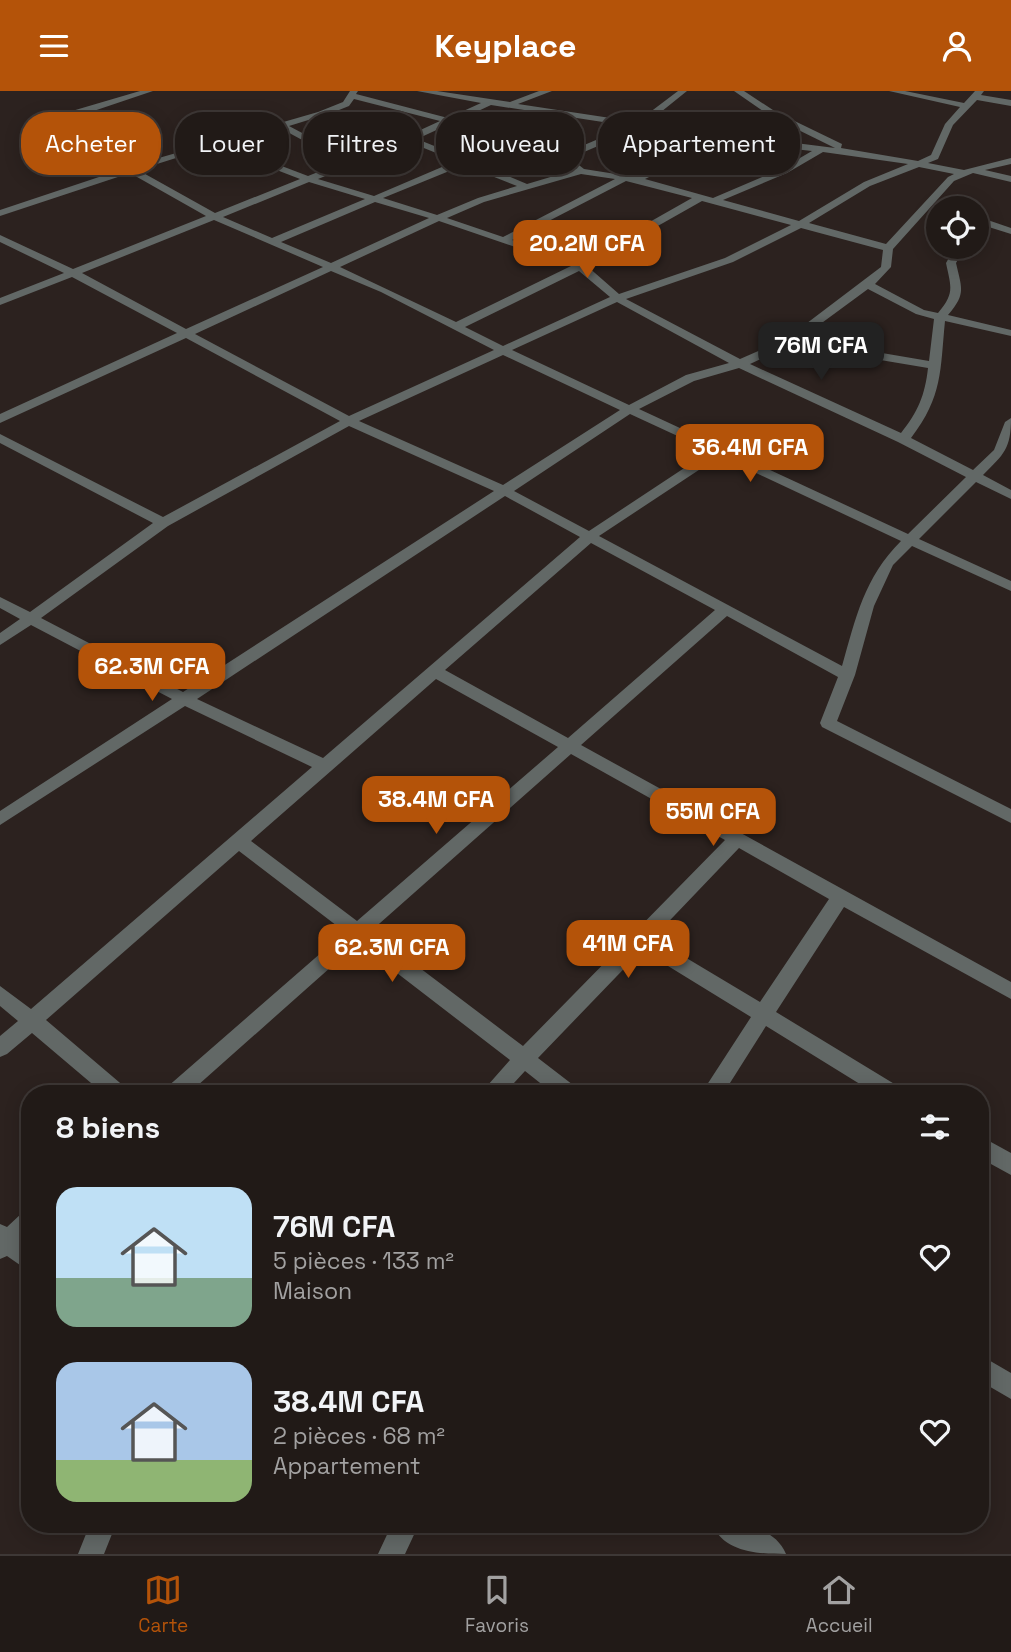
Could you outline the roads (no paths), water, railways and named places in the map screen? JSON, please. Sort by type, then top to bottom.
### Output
[{"type":"street","points":[[81,112],[149,91]]},
{"type":"street","points":[[421,91],[598,118]]},
{"type":"street","points":[[513,103],[548,91]]},
{"type":"street","points":[[656,112],[683,91]]},
{"type":"street","points":[[738,91],[773,114],[858,154]]},
{"type":"street","points":[[893,91],[966,106]]},
{"type":"street","points":[[289,124],[332,110],[354,93],[436,117]]},
{"type":"street","points":[[0,640],[163,523],[349,421],[617,298],[729,260],[799,225],[867,184],[922,163],[939,153],[949,124],[978,94],[1011,103]]},
{"type":"street","points":[[470,112],[492,101]]},
{"type":"street","points":[[332,110],[337,112]]},
{"type":"street","points":[[800,148],[922,163],[1011,179]]},
{"type":"street","points":[[713,201],[784,171],[820,150]]},
{"type":"street","points":[[934,196],[951,179],[968,172],[1011,162]]},
{"type":"street","points":[[584,171],[630,179],[888,248]]},
{"type":"street","points":[[289,172],[438,218],[580,266],[617,298],[712,351],[902,439],[1011,495]]},
{"type":"street","points":[[271,242],[436,172]]},
{"type":"street","points":[[0,213],[114,175]]},
{"type":"street","points":[[138,175],[213,216],[404,299],[502,350],[1011,587]]},
{"type":"street","points":[[0,302],[312,175]]},
{"type":"street","points":[[497,175],[527,187]]},
{"type":"street","points":[[0,419],[438,218],[481,200],[568,175]]},
{"type":"street","points":[[504,240],[639,175]]},
{"type":"street","points":[[455,327],[580,266],[700,198]]},
{"type":"street","points":[[0,819],[630,409],[690,378],[742,363],[790,341],[869,285],[886,267],[888,248],[926,204]]},
{"type":"street","points":[[989,224],[1011,231]]},
{"type":"street","points":[[0,237],[73,273],[349,421],[503,490],[847,675]]},
{"type":"street","points":[[902,439],[919,419],[931,395],[940,317],[955,300],[957,290],[951,263],[953,259]]},
{"type":"street","points":[[869,285],[920,312],[1011,333]]},
{"type":"street","points":[[790,341],[935,366]]},
{"type":"street","points":[[1011,422],[1000,451],[887,563],[867,606],[847,675],[828,723],[1011,817]]},
{"type":"street","points":[[0,438],[163,523]]},
{"type":"street","points":[[0,1048],[590,536],[719,451]]},
{"type":"street","points":[[0,602],[184,699],[324,766]]},
{"type":"street","points":[[183,1085],[726,609]]},
{"type":"street","points":[[434,671],[1011,991]]},
{"type":"street","points":[[499,1085],[737,839]]},
{"type":"street","points":[[239,841],[558,1085]]},
{"type":"street","points":[[717,1085],[841,896]]},
{"type":"street","points":[[640,939],[879,1085]]},
{"type":"street","points":[[0,994],[108,1085]]},
{"type":"street","points":[[989,1152],[1011,1165]]},
{"type":"street","points":[[21,1227],[2,1241],[21,1255]]},
{"type":"street","points":[[989,1373],[1011,1387]]},
{"type":"street","points":[[92,1554],[100,1533]]},
{"type":"street","points":[[391,1554],[402,1533]]},
{"type":"street","points":[[739,1533],[773,1554]]}]
